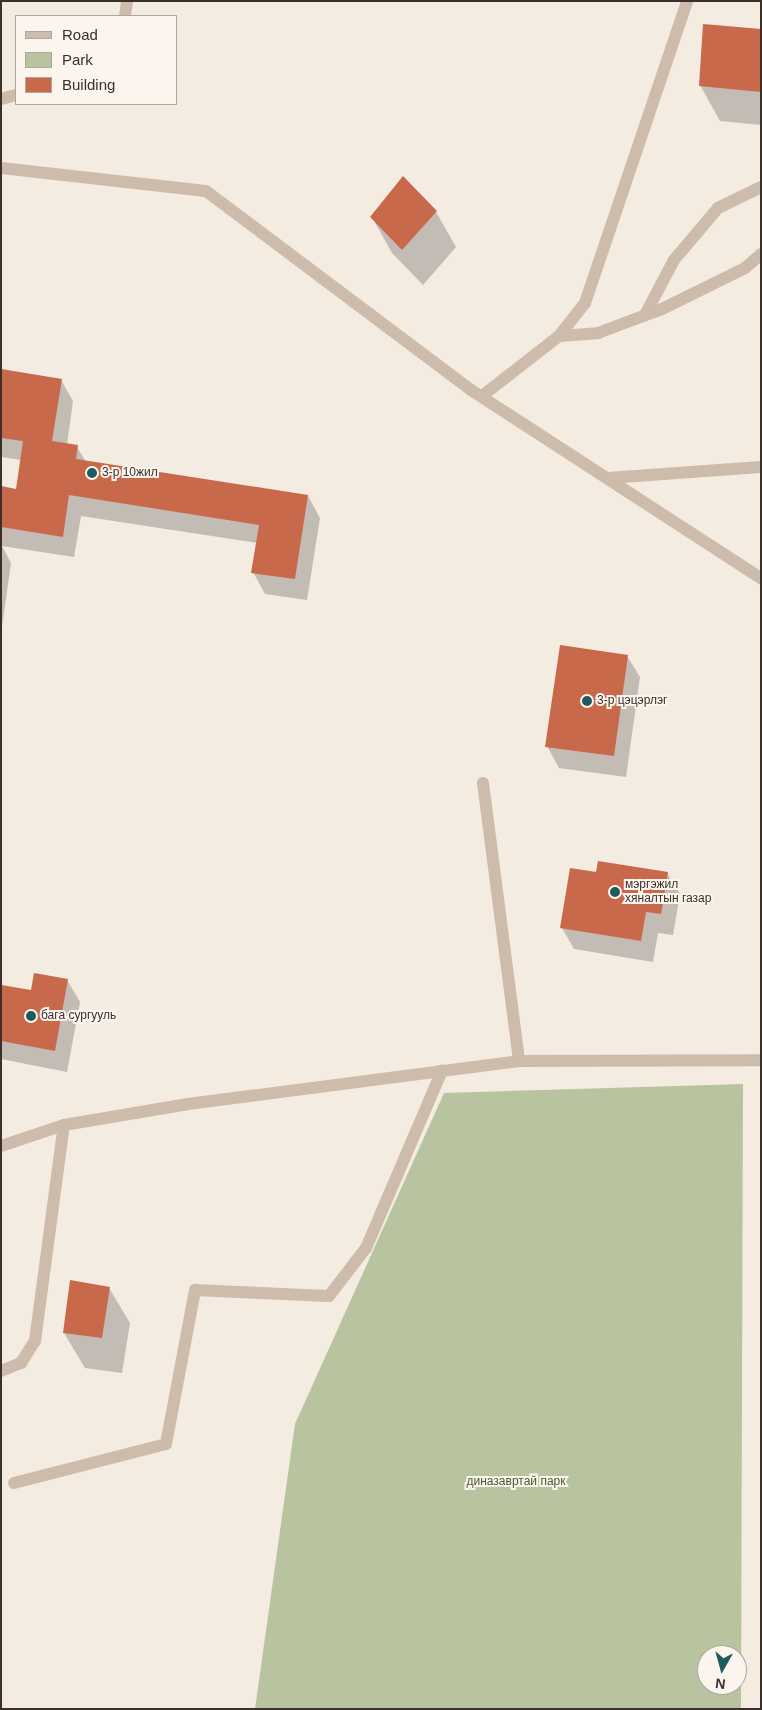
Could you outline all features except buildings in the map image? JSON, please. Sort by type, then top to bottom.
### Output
[{"type":"street","points":[[125,15],[127,1]]},
{"type":"street","points":[[482,396],[559,336],[585,303],[687,1]]},
{"type":"street","points":[[1,99],[15,95]]},
{"type":"street","points":[[1,168],[206,191],[482,396],[761,578]]},
{"type":"street","points":[[645,315],[674,260],[718,208],[761,188]]},
{"type":"street","points":[[559,336],[598,334],[645,315],[745,268],[761,254]]},
{"type":"street","points":[[608,478],[761,467]]},
{"type":"street","points":[[482,783],[519,1061]]},
{"type":"street","points":[[1,1146],[64,1125],[188,1104],[519,1061],[761,1060]]},
{"type":"street","points":[[14,1483],[166,1444],[195,1290],[329,1296],[366,1248],[442,1071]]},
{"type":"street","points":[[1,1371],[22,1363],[35,1341],[64,1125]]},
{"type":"green space","name":"диназавртай парк","points":[[743,1084],[741,1645],[697,1645],[697,1695],[741,1695],[741,1709],[255,1709],[295,1424],[444,1093]]},
{"type":"place","name":"3-р 10жил","points":[[92,473]]},
{"type":"place","name":"3-р цэцэрлэг","points":[[587,701]]},
{"type":"place","name":"мэргэжил хяналтын газар","points":[[615,892]]},
{"type":"place","name":"бага сургууль","points":[[31,1016]]}]
